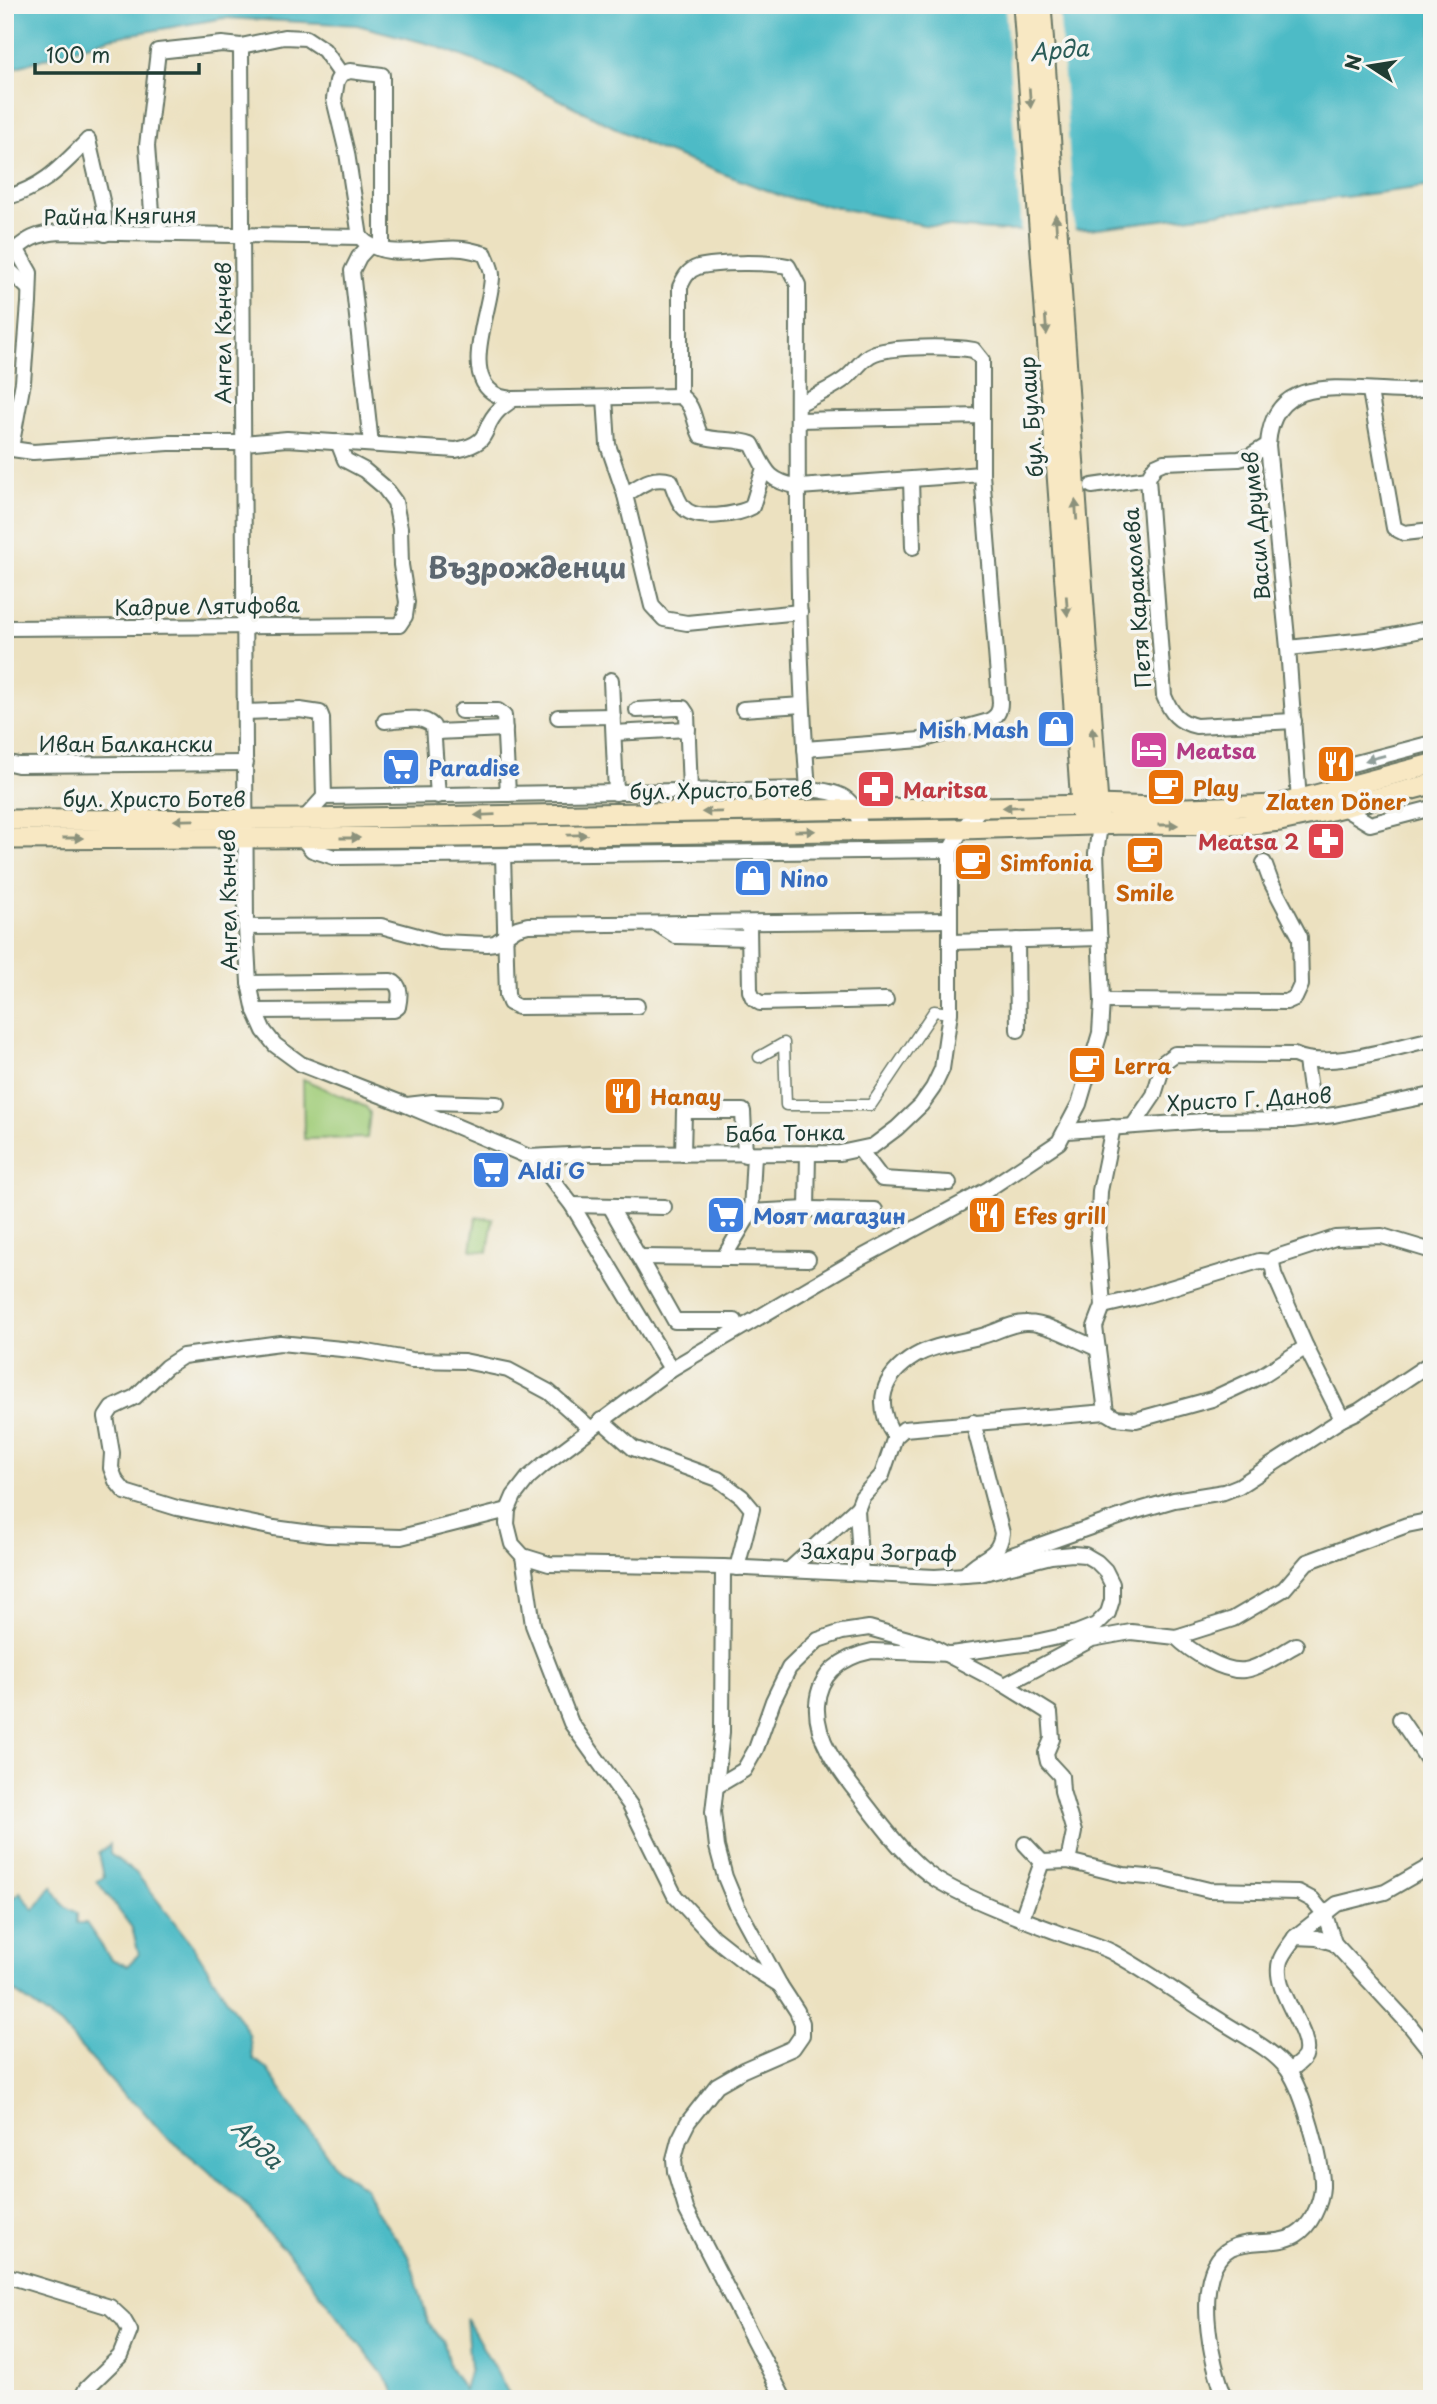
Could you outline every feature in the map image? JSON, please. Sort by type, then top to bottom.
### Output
[{"type":"main road","name":"бул. Булаир","points":[[1023,5],[1061,415],[1091,826]]},
{"type":"main road","name":"бул. Булаир","points":[[1041,5],[1061,415]]},
{"type":"main road","name":"бул. Христо Ботев","points":[[859,820],[962,829],[1243,825],[1280,821],[1432,764]]},
{"type":"main road","name":"бул. Христо Ботев","points":[[5,820],[303,829],[859,820],[981,808],[1278,805],[1432,784]]},
{"type":"main road","name":"бул. Христо Ботев","points":[[5,839],[247,829]]},
{"type":"street","points":[[156,233],[158,221],[152,212],[147,146],[159,51],[222,44],[241,46],[284,37],[306,38],[324,50],[341,74]]},
{"type":"street","name":"Ангел Кънчев","points":[[241,46],[246,927],[249,984],[255,1011],[264,1031],[275,1045],[301,1064],[529,1157],[547,1173],[572,1205],[671,1369]]},
{"type":"street","points":[[370,244],[334,99],[337,81],[341,74],[350,71],[382,75],[370,244],[352,271],[370,444]]},
{"type":"street","points":[[5,198],[41,183],[88,140],[103,205],[105,234]]},
{"type":"street","name":"Райна Княгиня","points":[[11,254],[30,237],[43,233],[156,233],[242,235],[370,244],[421,252],[464,249],[485,254],[492,273],[480,340],[482,382],[496,395],[513,399]]},
{"type":"street","points":[[11,254],[30,273],[23,382],[8,448],[33,452],[287,439],[456,450],[471,447],[484,438],[498,411],[513,399],[680,396],[692,407],[696,427],[701,436],[752,444],[764,468],[781,484],[799,487],[982,474]]},
{"type":"street","points":[[680,396],[680,287],[685,276],[697,267],[770,262],[788,266],[798,285],[800,612],[802,705],[808,789]]},
{"type":"street","points":[[5,266],[28,288]]},
{"type":"street","points":[[798,404],[846,378],[874,353],[960,348],[974,350],[982,360],[982,474],[1000,709],[996,717],[989,721],[921,740],[805,750]]},
{"type":"street","name":"Васил Друмев","points":[[1298,801],[1288,648],[1268,445],[1269,429],[1274,416],[1285,402],[1304,392],[1322,388],[1411,392],[1432,388]]},
{"type":"street","points":[[1370,391],[1394,528],[1404,533],[1432,530]]},
{"type":"street","points":[[605,398],[608,445],[625,495],[652,606],[664,620],[687,623],[800,612]]},
{"type":"street","points":[[798,421],[982,416]]},
{"type":"street","name":"Кадрие Лятифова","points":[[5,628],[399,625],[405,616],[407,602],[395,502],[383,486],[365,470],[345,460],[338,442]]},
{"type":"street","points":[[1092,486],[1148,478],[1155,466],[1164,462],[1239,459],[1268,445]]},
{"type":"street","points":[[625,495],[651,479],[662,478],[671,481],[683,507],[691,513],[741,513],[752,507],[764,468]]},
{"type":"street","name":"Петя Караколева","points":[[1148,478],[1164,696],[1174,715],[1184,723],[1196,726],[1294,721]]},
{"type":"street","points":[[911,480],[913,547]]},
{"type":"street","points":[[1288,648],[1376,639],[1432,628]]},
{"type":"street","points":[[611,680],[616,793]]},
{"type":"street","points":[[743,709],[802,705]]},
{"type":"street","points":[[637,710],[683,708],[687,713],[690,790]]},
{"type":"street","points":[[246,712],[308,710],[320,713],[323,718],[324,797],[303,829],[312,850],[334,857],[950,850]]},
{"type":"street","points":[[461,711],[502,712],[508,794]]},
{"type":"street","points":[[558,718],[613,716]]},
{"type":"street","points":[[385,721],[425,720],[433,726],[436,732],[438,796]]},
{"type":"street","points":[[436,732],[505,729]]},
{"type":"street","points":[[614,733],[688,729]]},
{"type":"street","points":[[1432,743],[1348,765],[1339,773],[1337,799],[1370,824],[1432,808]]},
{"type":"street","name":"Иван Балкански","points":[[5,762],[18,765],[246,763]]},
{"type":"street","points":[[324,797],[808,789],[839,795],[859,820]]},
{"type":"street","name":"Баба Тонка","points":[[529,1157],[590,1154],[808,1153],[860,1150],[883,1140],[905,1122],[933,1088],[946,1055],[950,1013],[950,850],[962,829],[981,808]]},
{"type":"street","points":[[780,1985],[751,1967],[713,1937],[675,1896],[630,1805],[571,1723],[533,1625],[523,1556],[512,1544],[508,1510],[528,1478],[595,1424],[671,1369],[772,1308],[998,1183],[1059,1142],[1079,1104],[1096,1054],[1100,1033],[1102,1001],[1097,853],[1091,826]]},
{"type":"street","points":[[503,856],[507,995],[513,1006],[637,1006]]},
{"type":"street","points":[[1102,1001],[1286,1002],[1294,998],[1301,985],[1300,937],[1264,863]]},
{"type":"street","points":[[246,927],[381,926],[440,942],[487,944],[495,943],[507,934],[528,925],[660,925],[749,931],[950,920]]},
{"type":"street","points":[[749,931],[750,990],[753,998],[760,1003],[886,1000]]},
{"type":"street","points":[[951,942],[1100,938]]},
{"type":"street","points":[[1017,940],[1018,1030]]},
{"type":"street","points":[[249,984],[391,981],[399,988],[398,1007],[394,1010],[255,1011]]},
{"type":"street","points":[[759,1057],[784,1043],[786,1105],[871,1105],[934,1011],[950,1013]]},
{"type":"street","points":[[1133,1126],[1154,1095],[1164,1062],[1175,1054],[1294,1055],[1306,1060],[1332,1061],[1432,1039]]},
{"type":"street","points":[[1306,1060],[1310,1089]]},
{"type":"street","name":"Христо Г. Данов","points":[[1067,1130],[1204,1121],[1292,1120],[1334,1115],[1432,1095]]},
{"type":"street","points":[[406,1105],[433,1102],[497,1104]]},
{"type":"street","points":[[682,1154],[684,1111],[743,1111],[749,1155],[751,1212],[724,1257]]},
{"type":"street","points":[[1106,1412],[1095,1327],[1103,1306],[1098,1238],[1100,1191],[1113,1127]]},
{"type":"street","points":[[860,1150],[882,1179],[949,1183]]},
{"type":"street","points":[[807,1209],[808,1153]]},
{"type":"street","points":[[572,1205],[664,1207]]},
{"type":"street","points":[[610,1206],[676,1321],[735,1321]]},
{"type":"street","points":[[751,1212],[807,1209],[876,1210]]},
{"type":"street","points":[[1103,1306],[1259,1261],[1272,1262],[1279,1255],[1335,1238],[1382,1236],[1432,1251]]},
{"type":"street","points":[[639,1257],[808,1259]]},
{"type":"street","points":[[1272,1262],[1273,1274],[1342,1419]]},
{"type":"street","points":[[895,1437],[886,1424],[884,1386],[914,1356],[990,1334],[1017,1323],[1031,1322],[1098,1349]]},
{"type":"street","points":[[508,1510],[401,1537],[327,1535],[274,1528],[177,1508],[125,1492],[116,1481],[111,1468],[112,1453],[106,1417],[112,1408],[135,1396],[166,1367],[183,1356],[280,1343],[362,1351],[412,1360],[464,1361],[508,1370],[549,1392],[634,1448],[718,1479],[742,1497],[752,1509],[730,1568],[722,1732],[713,1812],[717,1847],[725,1877],[737,1906],[797,2011],[802,2023],[802,2035],[793,2048],[716,2085],[688,2122],[674,2159],[686,2209],[783,2399]]},
{"type":"street","points":[[861,1573],[858,1507],[862,1497],[882,1475],[895,1437],[904,1429],[914,1426],[1106,1412],[1116,1418],[1136,1420],[1212,1399],[1261,1376],[1306,1348]]},
{"type":"street","points":[[973,1422],[1002,1533],[997,1551],[970,1567],[973,1574],[992,1562],[1136,1511],[1188,1497],[1208,1496],[1239,1486],[1432,1362]]},
{"type":"street","points":[[789,1570],[858,1507]]},
{"type":"street","points":[[1005,1685],[1093,1639],[1131,1632],[1176,1637],[1233,1619],[1284,1589],[1307,1562],[1407,1525],[1432,1520]]},
{"type":"street","name":"Захари Зограф","points":[[523,1556],[549,1564],[935,1577],[973,1574],[1073,1553],[1085,1555],[1105,1570],[1112,1584],[1112,1600],[1108,1613],[1096,1625],[1076,1633],[1020,1645],[951,1654],[872,1651],[847,1657],[827,1675],[818,1697],[818,1717],[828,1752],[847,1781],[892,1837],[935,1879],[1022,1918],[1113,1953],[1249,2039],[1280,2061],[1289,2071],[1299,2091],[1318,2159],[1322,2185],[1320,2201],[1305,2228],[1295,2236],[1231,2248],[1216,2261],[1211,2270],[1208,2290],[1210,2337],[1218,2381],[1226,2399]]},
{"type":"street","points":[[717,1786],[744,1770],[756,1749],[773,1701],[789,1668],[818,1640],[842,1632],[869,1628],[951,1654],[1050,1713],[1052,1739],[1046,1753],[1048,1762],[1061,1776],[1062,1791],[1074,1832],[1068,1861]]},
{"type":"street","points":[[1176,1637],[1191,1651],[1224,1667],[1239,1670],[1253,1667],[1296,1645]]},
{"type":"street","points":[[1400,1719],[1432,1766]]},
{"type":"street","points":[[1025,1844],[1042,1862],[1068,1861],[1124,1875],[1158,1878],[1209,1890],[1298,1892],[1313,1900],[1325,1915],[1334,1943],[1408,2022],[1432,2053]]},
{"type":"street","points":[[1022,1918],[1042,1862]]},
{"type":"street","points":[[1289,2071],[1305,2055],[1306,2044],[1282,1989],[1279,1972],[1280,1960],[1295,1937],[1337,1904],[1385,1892],[1432,1865]]},
{"type":"street","points":[[1295,1937],[1317,1938],[1334,1943]]},
{"type":"street","points":[[5,2275],[110,2307],[123,2319],[130,2331],[120,2356],[86,2389],[81,2399]]},
{"type":"green space","points":[[303,1079],[366,1107],[370,1113],[367,1138],[304,1139]]},
{"type":"green space","points":[[476,1217],[493,1219],[488,1252],[471,1250]]},
{"type":"water","name":"Арда","points":[[5,5],[1432,5],[1432,186],[1089,229],[1005,231],[924,225],[784,197],[653,147],[509,74],[433,45],[357,25],[224,18],[110,38],[5,71]]},
{"type":"water","name":"Арда","points":[[110,1844],[110,1854],[136,1873],[193,1946],[249,2034],[253,2059],[266,2068],[337,2169],[365,2188],[374,2208],[409,2256],[428,2322],[444,2342],[449,2366],[464,2390],[470,2368],[466,2318],[512,2399],[398,2399],[391,2385],[287,2251],[265,2230],[251,2210],[164,2135],[138,2105],[126,2098],[61,2025],[5,1985],[5,1903],[20,1892],[34,1910],[52,1886],[63,1905],[77,1913],[77,1923],[86,1923],[111,1959],[127,1966],[139,1954],[132,1928],[97,1881],[104,1877],[99,1853]]},
{"type":"pier","points":[[1005,5],[1059,5],[1075,233],[1021,234]]},
{"type":"place","name":"Mish Mash","points":[[1056,729]]},
{"type":"place","name":"Meatsa","points":[[1149,750]]},
{"type":"place","name":"Zlaten Döner","points":[[1336,764]]},
{"type":"place","name":"Paradise","points":[[401,767]]},
{"type":"place","name":"Play","points":[[1166,787]]},
{"type":"place","name":"Maritsa","points":[[876,789]]},
{"type":"place","name":"Meatsa 2","points":[[1326,841]]},
{"type":"place","name":"Smile","points":[[1145,855]]},
{"type":"place","name":"Simfonia","points":[[973,862]]},
{"type":"place","name":"Nino","points":[[753,878]]},
{"type":"place","name":"Lerra","points":[[1087,1065]]},
{"type":"place","name":"Hanay","points":[[623,1096]]},
{"type":"place","name":"Aldi G","points":[[491,1170]]},
{"type":"place","name":"Моят магазин","points":[[726,1215]]},
{"type":"place","name":"Efes grill","points":[[987,1215]]},
{"type":"district","name":"Възрожденци","points":[[527,566]]}]
